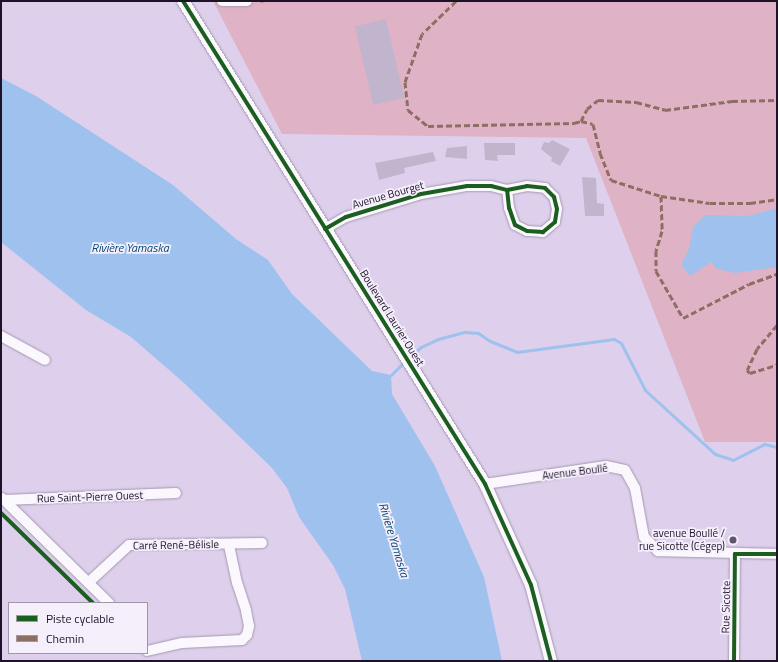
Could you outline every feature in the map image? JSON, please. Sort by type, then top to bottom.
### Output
[{"type":"main road","name":"Boulevard Laurier Ouest","points":[[184,1],[485,484],[531,586],[551,661]]},
{"type":"street","points":[[222,1],[247,1]]},
{"type":"street","name":"Avenue Bourget","points":[[325,229],[346,217],[421,194],[467,186],[492,186],[507,190],[527,186],[544,188],[554,197],[557,209],[555,222],[543,232],[527,232],[515,225],[507,190]]},
{"type":"street","points":[[1,336],[45,360]]},
{"type":"street","name":"Avenue Boullé","points":[[485,484],[606,466],[625,470],[635,488],[644,537],[658,551],[777,554]]},
{"type":"street","name":"Rue Saint-Pierre Ouest","points":[[3,499],[176,493]]},
{"type":"street","name":"Rue Saint-Pierre Ouest","points":[[3,499],[108,602]]},
{"type":"street","name":"Carré René-Bélisle","points":[[89,582],[128,545],[228,545],[262,543]]},
{"type":"street","name":"Carré René-Bélisle","points":[[148,651],[182,643],[242,640],[247,635],[249,626],[246,610],[237,583],[228,545]]},
{"type":"street","name":"Rue Sicotte","points":[[734,661],[735,554]]},
{"type":"shaded area","points":[[213,1],[777,1],[777,442],[705,442],[586,138],[282,134]]},
{"type":"water","name":"Rivière Yamaska","points":[[1,78],[36,96],[173,185],[236,239],[268,260],[292,294],[372,371],[391,375],[392,394],[435,466],[484,577],[502,661],[362,661],[345,589],[333,565],[299,517],[287,488],[272,468],[183,382],[131,337],[86,310],[1,242]]},
{"type":"water","points":[[777,208],[777,267],[735,273],[717,269],[711,262],[690,276],[681,265],[689,249],[693,227],[706,215],[748,216]]},
{"type":"building","points":[[386,19],[404,98],[373,105],[355,26]]},
{"type":"building","points":[[552,140],[570,149],[560,166],[551,161],[552,158],[541,149],[544,142],[549,143]]},
{"type":"building","points":[[484,143],[515,143],[515,155],[497,155],[498,161],[485,160]]},
{"type":"building","points":[[467,146],[467,159],[445,157],[447,148]]},
{"type":"building","points":[[433,152],[436,161],[404,168],[405,173],[379,180],[375,163]]},
{"type":"building","points":[[582,177],[596,178],[597,203],[604,204],[604,216],[585,216]]},
{"type":"waterway","points":[[409,358],[421,347],[438,339],[465,332],[478,333],[490,341],[517,352],[614,339],[621,343],[645,390],[715,454],[733,460],[764,444],[777,447]]},
{"type":"waterway","points":[[391,375],[405,361]]},
{"type":"marked path","points":[[456,1],[422,34],[405,82],[408,110],[428,126],[574,123],[581,121],[587,109],[598,100],[636,102],[665,110],[732,101],[777,100]]},
{"type":"marked path","points":[[581,121],[593,124],[600,153],[611,180],[661,196],[662,231],[656,251],[656,271],[683,318],[749,284],[777,274]]},
{"type":"marked path","points":[[661,196],[710,203],[750,203],[777,199]]},
{"type":"marked path","points":[[777,325],[757,349],[747,370],[750,373],[777,365]]},
{"type":"cycle path","points":[[183,1],[485,484],[531,585],[551,661]]},
{"type":"cycle path","points":[[325,229],[346,217],[421,194],[467,186],[491,186],[507,190],[527,186],[545,188],[554,197],[557,209],[555,222],[543,232],[527,231],[515,225],[509,208],[507,190]]},
{"type":"cycle path","points":[[1,513],[92,602]]},
{"type":"cycle path","points":[[734,661],[735,554],[777,554]]},
{"type":"place","name":"avenue Boullé / rue Sicotte (Cégep)","points":[[733,540]]}]
